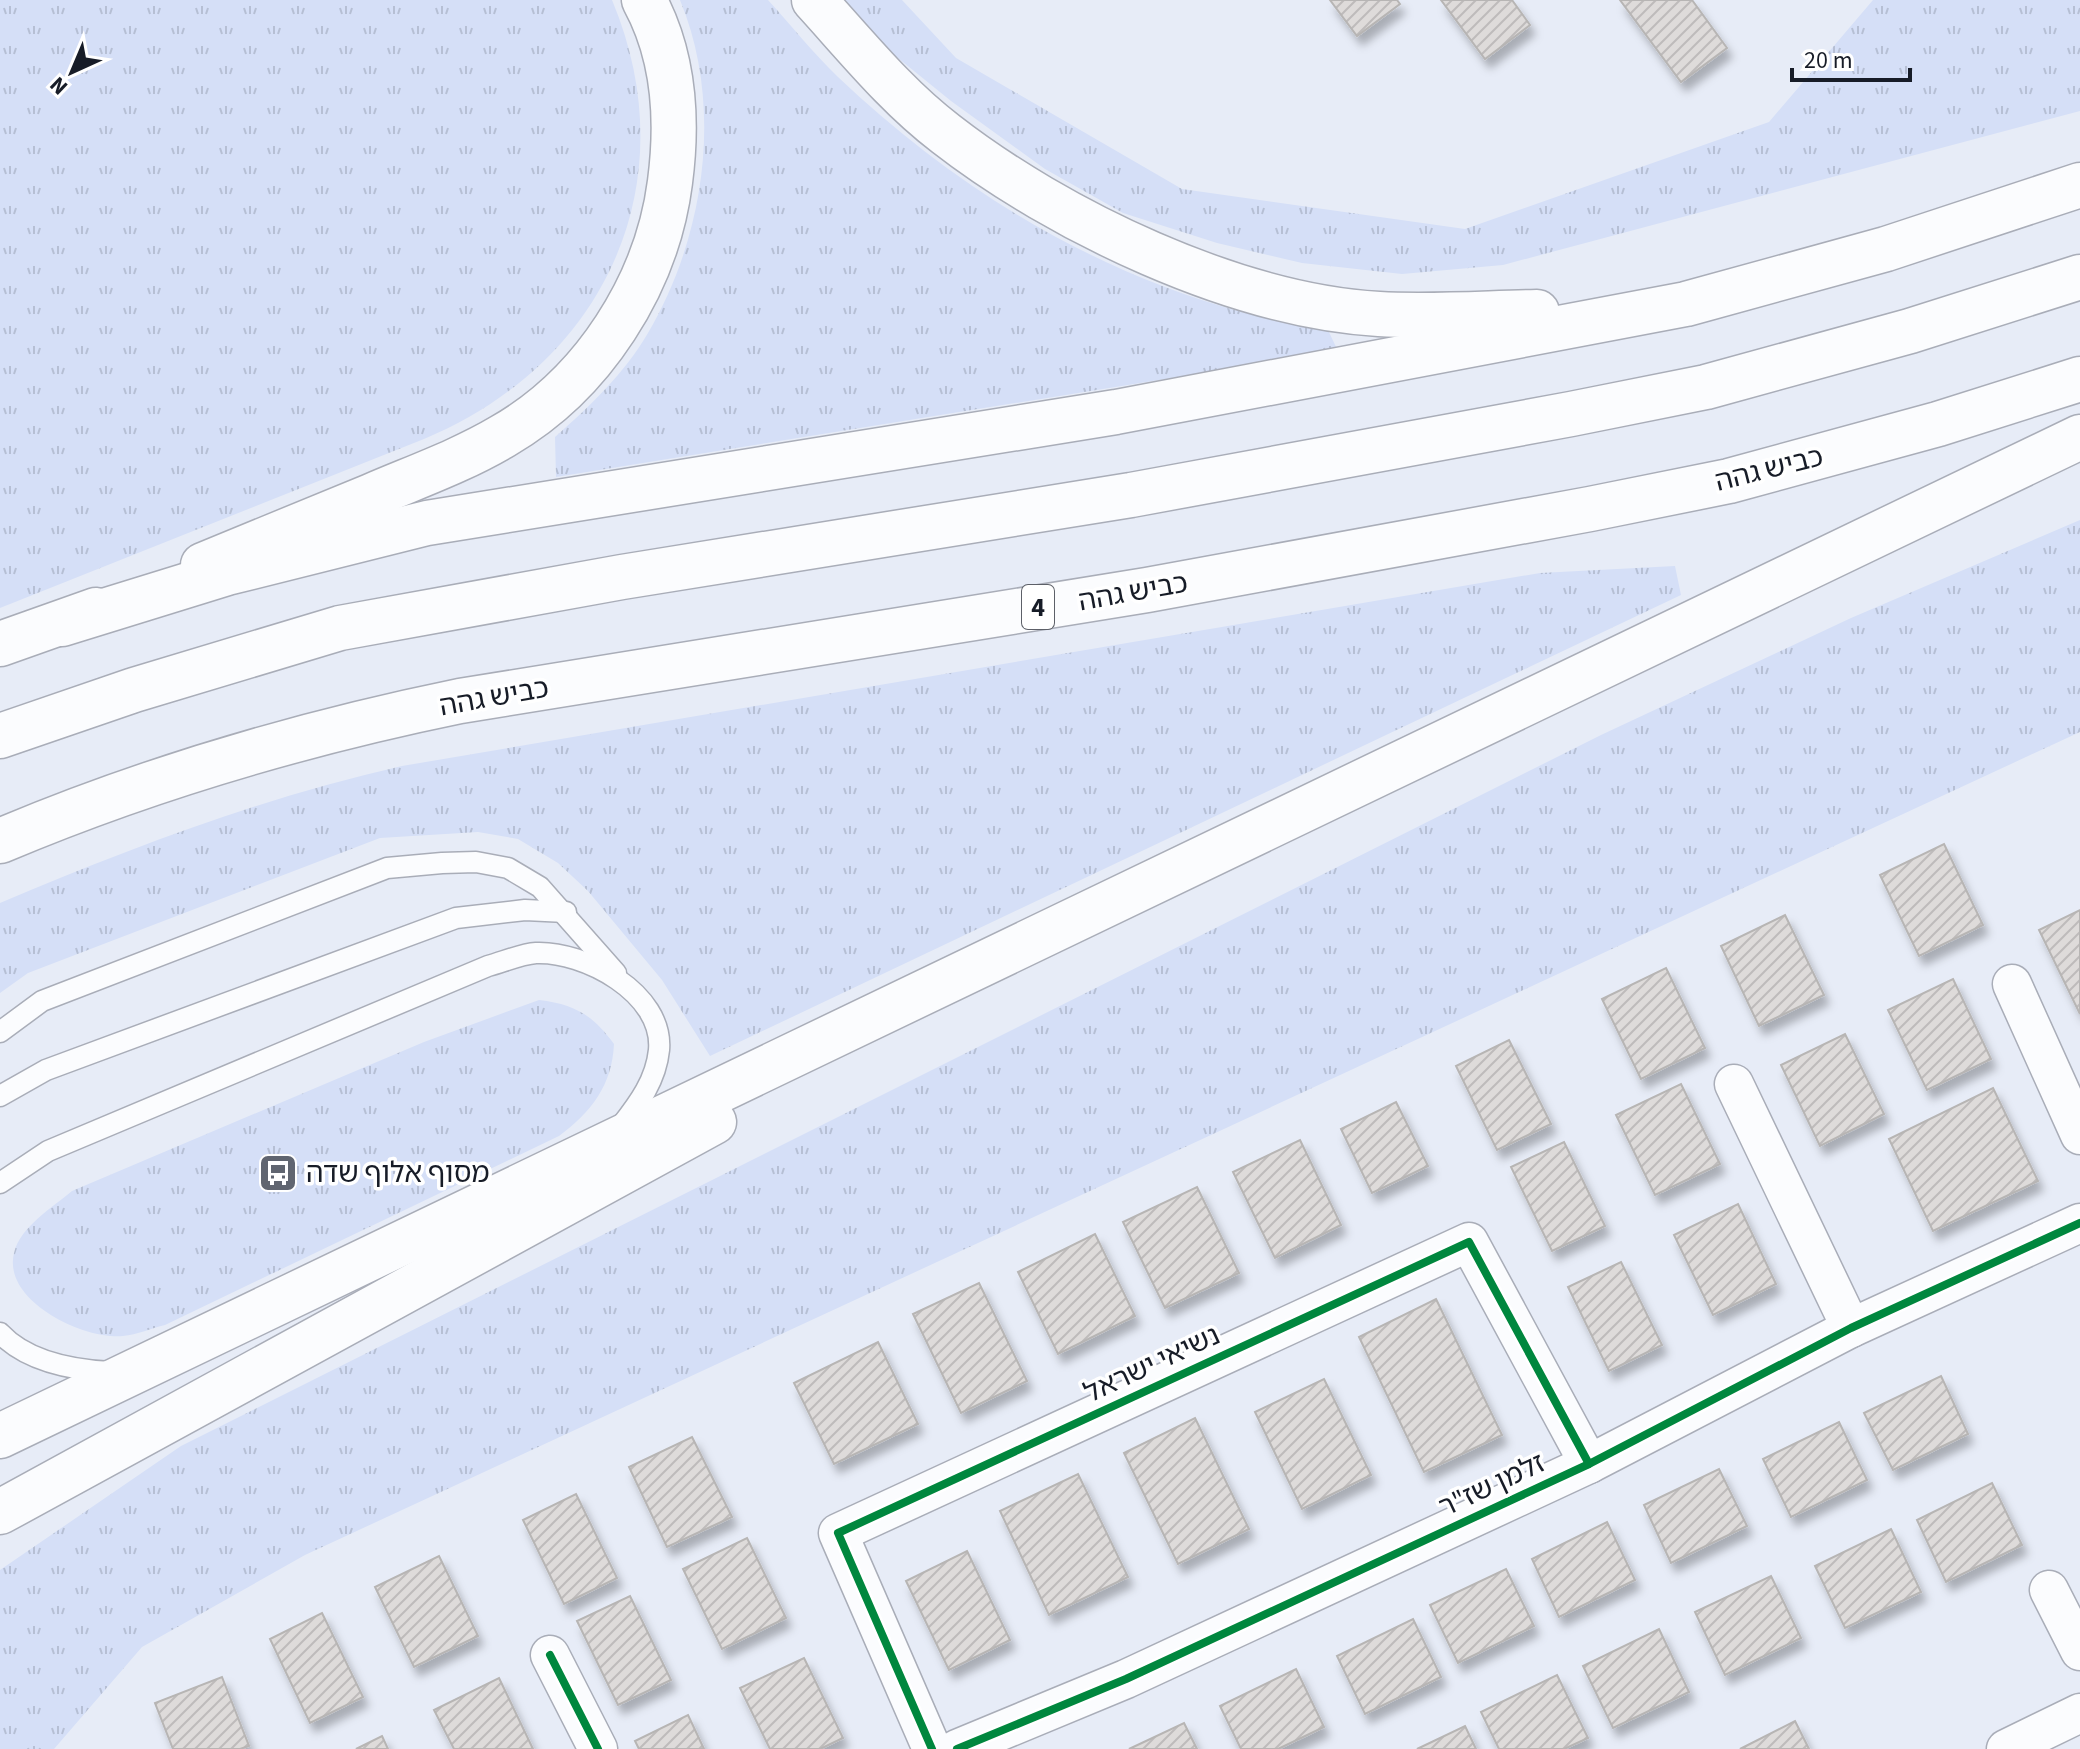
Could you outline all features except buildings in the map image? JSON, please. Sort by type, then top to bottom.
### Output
[{"type":"main road","points":[[62,624],[469,455],[536,413],[587,366],[622,318],[654,251],[667,202],[674,152],[670,78],[659,27],[644,0]]},
{"type":"main road","points":[[814,0],[894,88],[945,134],[1006,175],[1075,217],[1144,249],[1247,288],[1311,304],[1377,314],[1465,314],[1580,310],[1808,272]]},
{"type":"main road","points":[[0,644],[227,573],[427,523],[1116,412],[1686,304],[1808,272],[1986,219],[2080,185]]},
{"type":"main road","points":[[0,736],[106,699],[340,628],[638,574],[1131,495],[1571,414],[1734,379],[1910,331],[2080,277]]},
{"type":"main road","name":"כביש גהה","points":[[0,841],[70,811],[364,721],[460,701],[1147,590],[1590,509],[1729,481],[1938,424],[2080,379]]},
{"type":"main road","points":[[0,1436],[2080,437]]},
{"type":"main road","points":[[0,1512],[1166,875]]},
{"type":"street","points":[[2012,984],[2080,1135]]},
{"type":"street","points":[[1734,1084],[1851,1328]]},
{"type":"street","name":"זלמן שז\"ר","points":[[957,1749],[1126,1679],[1589,1464],[1851,1328],[2080,1223]]},
{"type":"street","name":"נשיאי ישראל","points":[[932,1749],[838,1533],[1469,1242],[1589,1464]]},
{"type":"street","points":[[2049,1590],[2080,1651]]},
{"type":"street","points":[[550,1655],[598,1749]]},
{"type":"street","points":[[2006,1749],[2080,1713]]},
{"type":"lane","points":[[0,1032],[42,1001],[387,868],[476,862],[508,868],[540,887],[566,912],[639,1000],[654,1023],[659,1048],[651,1082],[639,1103],[606,1143]]},
{"type":"lane","points":[[0,1096],[46,1070],[456,918],[525,910],[566,912]]},
{"type":"lane","points":[[0,1183],[48,1151],[488,966],[535,953],[579,958],[613,975],[639,1000]]},
{"type":"lane","points":[[0,1333],[30,1354],[57,1365],[83,1371],[128,1373]]},
{"type":"green space","points":[[0,0],[612,0],[633,69],[640,136],[634,200],[614,260],[583,316],[540,365],[487,406],[424,439],[0,608]]},
{"type":"green space","points":[[680,0],[768,0],[829,68],[882,116],[974,187],[1023,218],[1074,247],[1182,293],[1249,314],[1327,328],[1338,351],[556,477],[555,437],[617,376],[639,348],[668,295],[695,213],[702,170],[702,83],[694,41]]},
{"type":"green space","points":[[839,0],[902,0],[956,58],[1182,189],[1465,229],[1769,122],[1873,0],[2080,0],[2080,111],[1503,265],[1402,274],[1302,263],[1217,243],[1123,213],[1045,169],[951,101],[872,37]]},
{"type":"green space","points":[[2080,520],[2080,732],[305,1555],[142,1647],[54,1749],[0,1749],[0,1570],[181,1446],[1601,735],[1851,618]]},
{"type":"green space","points":[[1675,566],[1681,595],[710,1056],[662,980],[588,891],[558,863],[518,839],[478,832],[380,838],[28,973],[0,993],[0,903],[248,808],[350,779],[402,766],[1540,573]]},
{"type":"green space","points":[[539,1000],[563,1004],[582,1013],[598,1025],[614,1044],[609,1073],[598,1097],[559,1136],[165,1325],[139,1333],[107,1336],[68,1324],[49,1314],[20,1287],[14,1271],[17,1244],[38,1218],[72,1191],[424,1042]]},
{"type":"cycle path","points":[[957,1749],[1126,1679],[1589,1464],[1851,1328],[2080,1223]]},
{"type":"cycle path","points":[[932,1749],[838,1533],[1469,1242],[1589,1464]]},
{"type":"cycle path","points":[[550,1655],[598,1749]]},
{"type":"place","name":"מסוף אלוף שדה","points":[[278,1173]]}]
